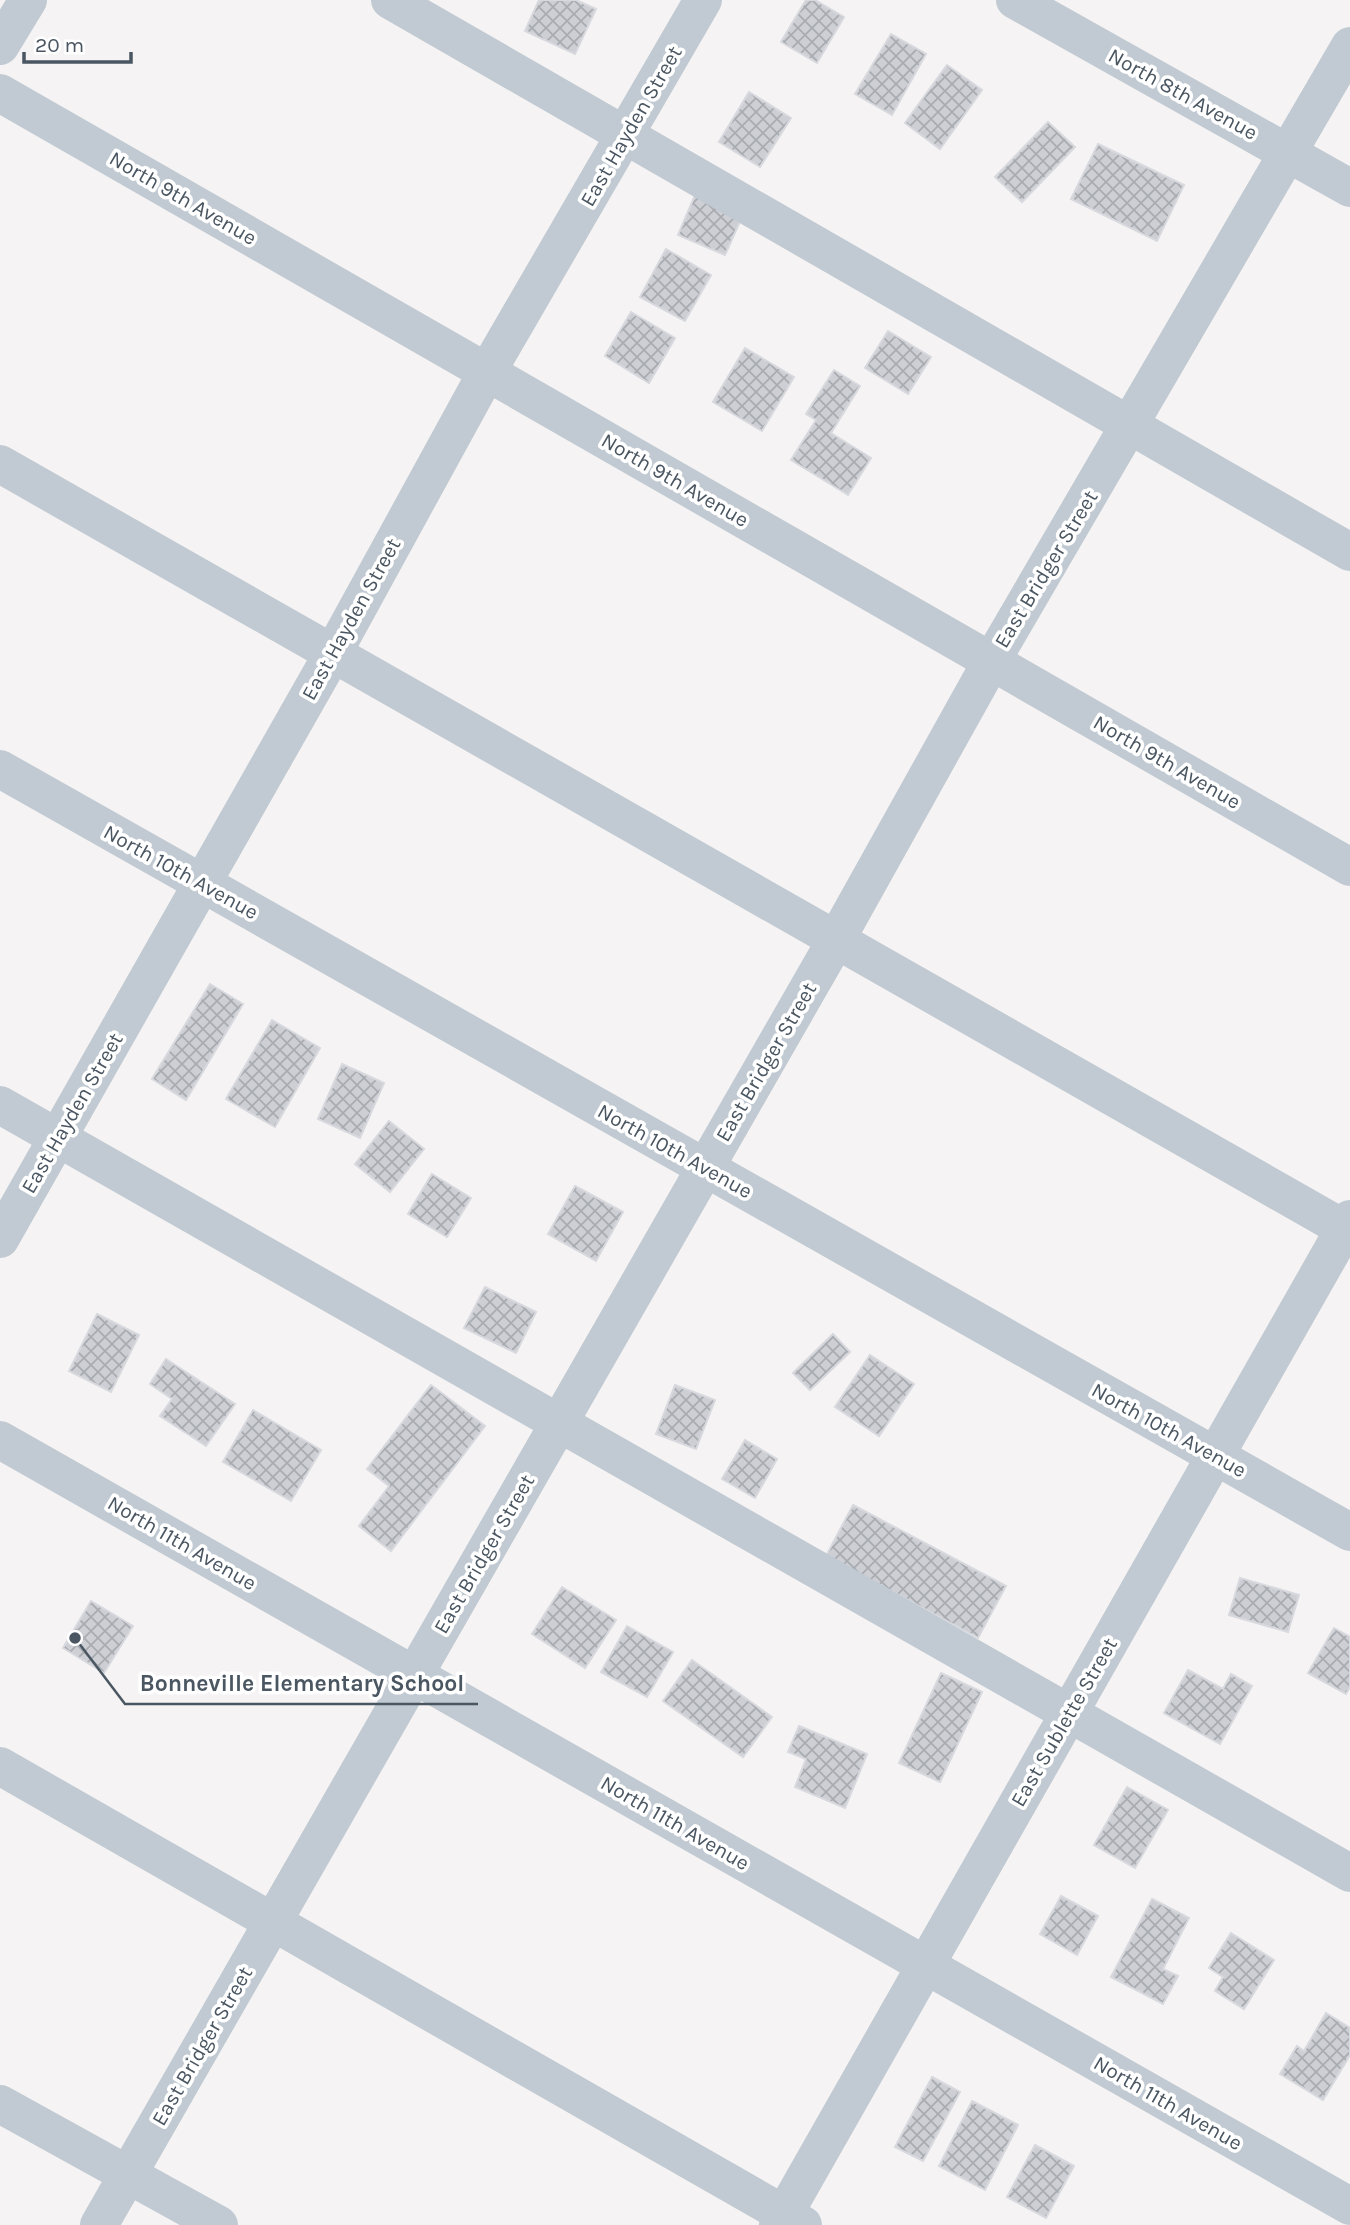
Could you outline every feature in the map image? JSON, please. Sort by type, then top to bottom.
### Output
[{"type":"street","points":[[0,46],[27,0]]},
{"type":"street","points":[[390,0],[1350,552]]},
{"type":"street","name":"East Hayden Street","points":[[0,1239],[333,653],[487,372],[704,0]]},
{"type":"street","name":"North 8th Avenue","points":[[1015,0],[1350,188]]},
{"type":"street","name":"East Bridger Street","points":[[99,2225],[836,940],[991,662],[1131,426],[1350,46]]},
{"type":"street","name":"North 9th Avenue","points":[[0,93],[1350,867]]},
{"type":"street","points":[[0,464],[836,940],[1348,1227]]},
{"type":"street","name":"North 10th Avenue","points":[[0,769],[1350,1532]]},
{"type":"street","points":[[0,1105],[1350,1873]]},
{"type":"street","name":"East Sublette Street","points":[[788,2221],[926,1965],[1348,1227]]},
{"type":"street","name":"North 11th Avenue","points":[[0,1440],[1350,2206]]},
{"type":"street","points":[[0,1766],[788,2221]]},
{"type":"street","points":[[0,2104],[219,2225]]},
{"type":"building","points":[[539,0],[576,0],[596,9],[575,54],[525,31]]},
{"type":"building","points":[[806,0],[815,0],[844,17],[817,63],[781,42]]},
{"type":"building","points":[[891,34],[926,54],[892,115],[855,94]]},
{"type":"building","points":[[947,65],[982,90],[940,149],[905,123]]},
{"type":"building","points":[[749,92],[791,118],[760,167],[719,142]]},
{"type":"building","points":[[1048,122],[1075,147],[1022,202],[995,177]]},
{"type":"building","points":[[1098,144],[1184,185],[1157,241],[1071,199]]},
{"type":"building","points":[[698,188],[746,208],[725,255],[678,235]]},
{"type":"building","points":[[666,249],[711,275],[685,321],[640,297]]},
{"type":"building","points":[[631,312],[675,338],[649,383],[605,356]]},
{"type":"building","points":[[888,331],[931,357],[908,394],[865,368]]},
{"type":"building","points":[[745,348],[794,377],[762,431],[713,402]]},
{"type":"building","points":[[834,370],[860,386],[831,433],[871,458],[848,495],[791,460],[816,420],[806,414]]},
{"type":"building","points":[[210,984],[243,1004],[186,1100],[152,1079]]},
{"type":"building","points":[[272,1020],[320,1048],[275,1127],[226,1099]]},
{"type":"building","points":[[342,1064],[384,1083],[360,1138],[318,1119]]},
{"type":"building","points":[[389,1121],[424,1149],[390,1192],[355,1164]]},
{"type":"building","points":[[432,1174],[471,1198],[447,1237],[408,1214]]},
{"type":"building","points":[[575,1186],[623,1212],[596,1261],[548,1234]]},
{"type":"building","points":[[485,1287],[536,1312],[516,1353],[464,1328]]},
{"type":"building","points":[[97,1314],[139,1335],[111,1392],[69,1371]]},
{"type":"building","points":[[833,1334],[850,1352],[810,1390],[793,1373]]},
{"type":"building","points":[[870,1355],[914,1384],[879,1436],[835,1407]]},
{"type":"building","points":[[166,1359],[235,1404],[206,1446],[160,1416],[172,1399],[150,1384]]},
{"type":"building","points":[[431,1385],[485,1426],[391,1551],[359,1526],[389,1486],[367,1469]]},
{"type":"building","points":[[675,1385],[715,1400],[696,1449],[656,1434]]},
{"type":"building","points":[[253,1410],[321,1450],[291,1501],[223,1462]]},
{"type":"building","points":[[745,1440],[777,1459],[755,1498],[722,1479]]},
{"type":"building","points":[[853,1505],[1006,1586],[978,1638],[826,1556]]},
{"type":"building","points":[[1240,1578],[1299,1595],[1288,1632],[1229,1615]]},
{"type":"building","points":[[562,1587],[616,1620],[585,1668],[532,1634]]},
{"type":"building","points":[[91,1601],[133,1626],[104,1673],[63,1648]]},
{"type":"building","points":[[627,1626],[673,1652],[647,1697],[601,1672]]},
{"type":"building","points":[[1334,1628],[1350,1637],[1350,1687],[1346,1694],[1308,1673]]},
{"type":"building","points":[[692,1660],[772,1717],[743,1757],[663,1701]]},
{"type":"building","points":[[1188,1670],[1223,1689],[1231,1674],[1252,1686],[1220,1744],[1164,1713]]},
{"type":"building","points":[[941,1673],[982,1692],[940,1782],[899,1763]]},
{"type":"building","points":[[799,1726],[867,1754],[845,1808],[795,1787],[806,1759],[788,1752]]},
{"type":"building","points":[[1127,1787],[1168,1810],[1135,1868],[1094,1845]]},
{"type":"building","points":[[1061,1896],[1098,1916],[1077,1955],[1040,1934]]},
{"type":"building","points":[[1152,1899],[1189,1918],[1163,1969],[1178,1976],[1163,2004],[1111,1977]]},
{"type":"building","points":[[1231,1933],[1274,1960],[1244,2009],[1215,1991],[1223,1977],[1209,1968]]},
{"type":"building","points":[[1326,2013],[1350,2028],[1350,2055],[1323,2100],[1280,2074],[1297,2046],[1304,2051]]},
{"type":"building","points":[[932,2077],[960,2092],[923,2161],[895,2147]]},
{"type":"building","points":[[972,2101],[1018,2125],[985,2190],[939,2166]]},
{"type":"building","points":[[1035,2145],[1074,2166],[1046,2218],[1007,2197]]},
{"type":"place","name":"Bonneville Elementary School","points":[[75,1638]]}]
